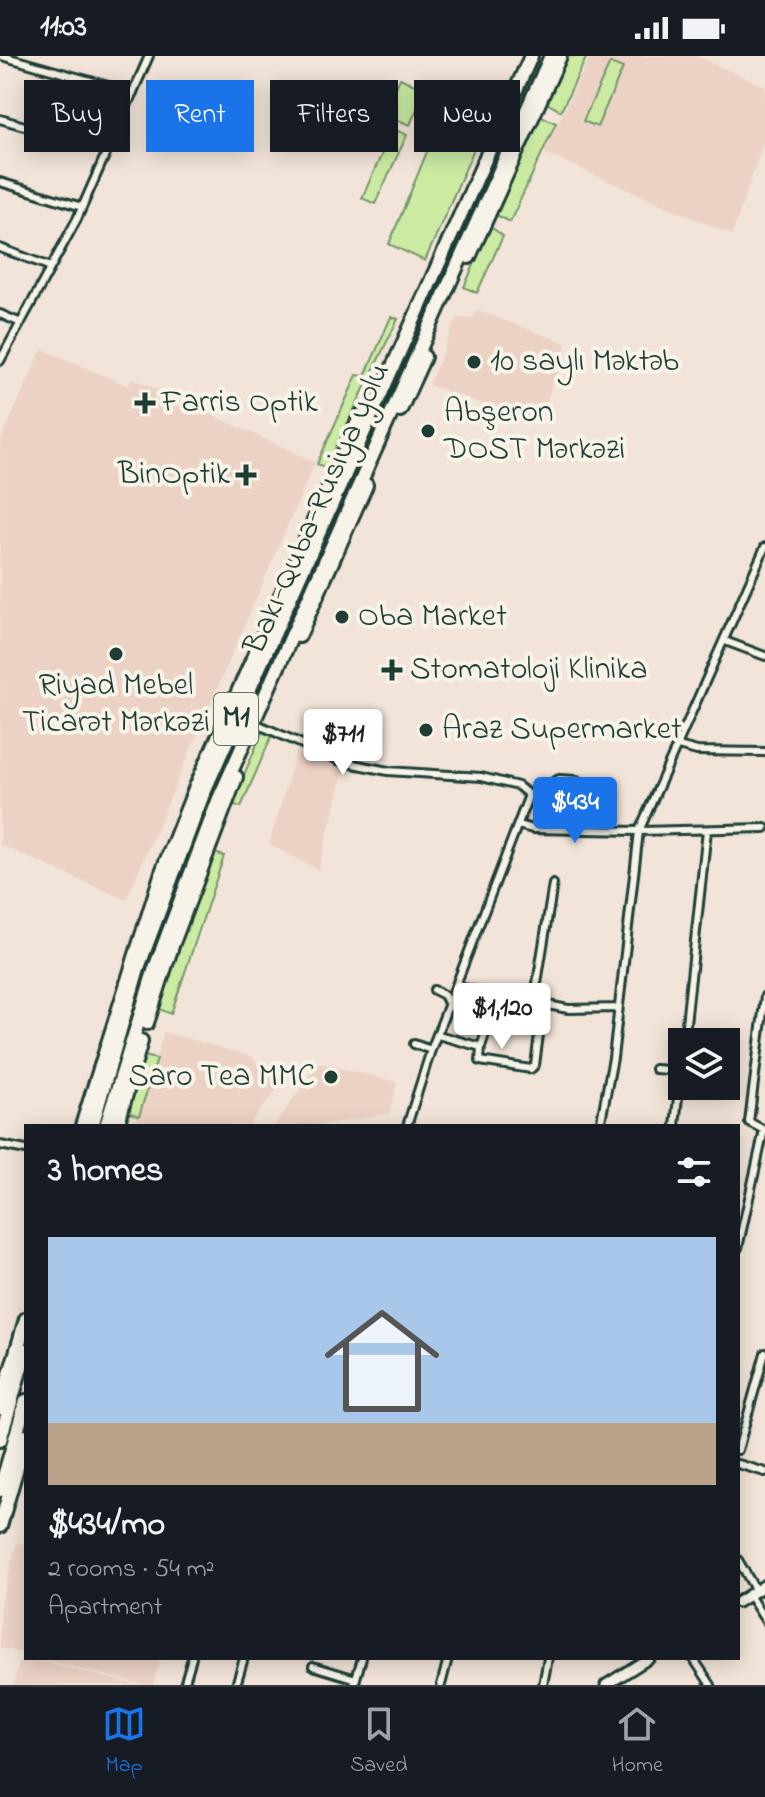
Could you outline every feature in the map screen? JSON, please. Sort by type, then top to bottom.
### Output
[{"type":"highway","name":"Bakı-Quba-Rusiya yolu","points":[[93,1124],[138,968],[176,860],[409,324],[531,56]]},
{"type":"highway","name":"Bakı-Quba-Rusiya yolu","points":[[107,1124],[155,968],[212,814],[551,56]]},
{"type":"highway","points":[[118,1124],[173,943],[259,725],[560,56]]},
{"type":"highway","points":[[83,1124],[153,896],[195,789],[330,480],[381,373],[409,324]]},
{"type":"highway","points":[[0,1408],[24,1326]]},
{"type":"highway","points":[[0,1440],[24,1357]]},
{"type":"highway","points":[[0,1490],[24,1408]]},
{"type":"highway","points":[[0,1526],[24,1443]]},
{"type":"main road","points":[[609,1684],[646,1660]]},
{"type":"street","points":[[2,56],[133,93]]},
{"type":"street","points":[[130,100],[149,56]]},
{"type":"street","points":[[0,119],[24,126]]},
{"type":"street","points":[[0,361],[82,207],[107,152]]},
{"type":"street","points":[[0,182],[82,207]]},
{"type":"street","points":[[0,248],[51,267]]},
{"type":"street","points":[[0,314],[21,323]]},
{"type":"street","points":[[600,1124],[613,1058],[639,831],[765,547]]},
{"type":"street","points":[[757,566],[765,570]]},
{"type":"street","points":[[725,641],[765,656]]},
{"type":"street","points":[[259,725],[343,762],[388,771],[441,773],[512,784],[529,795]]},
{"type":"street","points":[[678,746],[697,751],[765,752]]},
{"type":"street","points":[[408,1124],[431,1050],[458,987],[529,795],[559,779],[577,780]]},
{"type":"street","points":[[518,825],[533,829],[639,831],[765,828]]},
{"type":"street","points":[[686,1028],[707,830]]},
{"type":"street","points":[[534,1002],[553,884]]},
{"type":"street","points":[[458,987],[575,1009],[618,1008]]},
{"type":"street","points":[[434,990],[444,995],[450,1007]]},
{"type":"street","points":[[483,1013],[487,993]]},
{"type":"street","points":[[740,1239],[764,1130],[749,1122],[765,996]]},
{"type":"street","points":[[486,1031],[480,1061],[531,1069],[543,1004]]},
{"type":"street","points":[[438,1035],[481,1047]]},
{"type":"street","points":[[414,1044],[431,1050]]},
{"type":"street","points":[[655,1069],[668,1070]]},
{"type":"street","points":[[675,1124],[677,1100]]},
{"type":"street","points":[[0,1145],[24,1150]]},
{"type":"street","points":[[740,1443],[765,1353]]},
{"type":"street","points":[[740,1465],[765,1472]]},
{"type":"street","points":[[740,1563],[756,1590],[765,1620]]},
{"type":"street","points":[[184,1685],[191,1660]]},
{"type":"street","points":[[236,1685],[243,1660]]},
{"type":"street","points":[[313,1666],[355,1682],[361,1660]]},
{"type":"street","points":[[441,1685],[447,1660]]},
{"type":"street","points":[[543,1685],[548,1660]]},
{"type":"street","points":[[694,1660],[711,1685]]},
{"type":"shaded area","points":[[590,56],[696,56],[765,86],[765,137],[732,235],[544,153]]},
{"type":"shaded area","name":"10 saylı Məktəb","points":[[476,310],[566,343],[539,424],[429,385],[457,318],[473,318]]},
{"type":"shaded area","name":"Riyad Mebel Ticarət Mərkəzi","points":[[42,349],[129,386],[132,378],[315,462],[126,900],[0,845],[0,442]]},
{"type":"shaded area","points":[[296,753],[345,768],[318,870],[269,844]]},
{"type":"shaded area","points":[[164,1032],[250,1056],[282,1084],[250,1124],[137,1124]]},
{"type":"shaded area","name":"Saro Tea MMC","points":[[319,1063],[397,1082],[389,1114],[325,1124],[275,1124]]},
{"type":"shaded area","points":[[17,1542],[24,1544],[24,1654],[0,1648],[0,1604]]},
{"type":"shaded area","points":[[21,1656],[24,1660],[137,1685],[13,1685]]},
{"type":"shaded area","points":[[48,1660],[160,1660],[153,1685]]},
{"type":"green space","points":[[567,56],[587,56],[561,111],[545,102]]},
{"type":"green space","points":[[610,63],[623,68],[597,127],[583,121]]},
{"type":"green space","points":[[400,78],[414,85],[414,116],[410,125],[398,120]]},
{"type":"green space","points":[[539,115],[556,123],[510,222],[496,215]]},
{"type":"green space","points":[[398,131],[407,135],[375,204],[362,198],[383,152],[398,152]]},
{"type":"green space","points":[[427,152],[473,152],[425,261],[389,244]]},
{"type":"green space","points":[[491,227],[503,236],[477,293],[464,287]]},
{"type":"green space","points":[[391,317],[398,319],[326,467],[317,464],[357,375],[365,376]]},
{"type":"green space","points":[[262,732],[272,735],[241,807],[232,804]]},
{"type":"green space","points":[[211,852],[224,856],[171,1014],[157,1008]]},
{"type":"green space","points":[[144,1056],[157,1059],[139,1116],[127,1112]]},
{"type":"place","name":"10 saylı Məktəb","points":[[474,362]]},
{"type":"place","name":"Farris Optik","points":[[145,403]]},
{"type":"place","name":"Abşeron DOST Mərkəzi","points":[[428,431]]},
{"type":"place","name":"BinOptik","points":[[246,475]]},
{"type":"place","name":"Oba Market","points":[[342,617]]},
{"type":"place","name":"Riyad Mebel Ticarət Mərkəzi","points":[[116,654]]},
{"type":"place","name":"Stomatoloji Klinika","points":[[392,670]]},
{"type":"place","name":"Araz Supermarket","points":[[426,730]]},
{"type":"place","name":"Saro Tea MMC","points":[[331,1077]]}]
